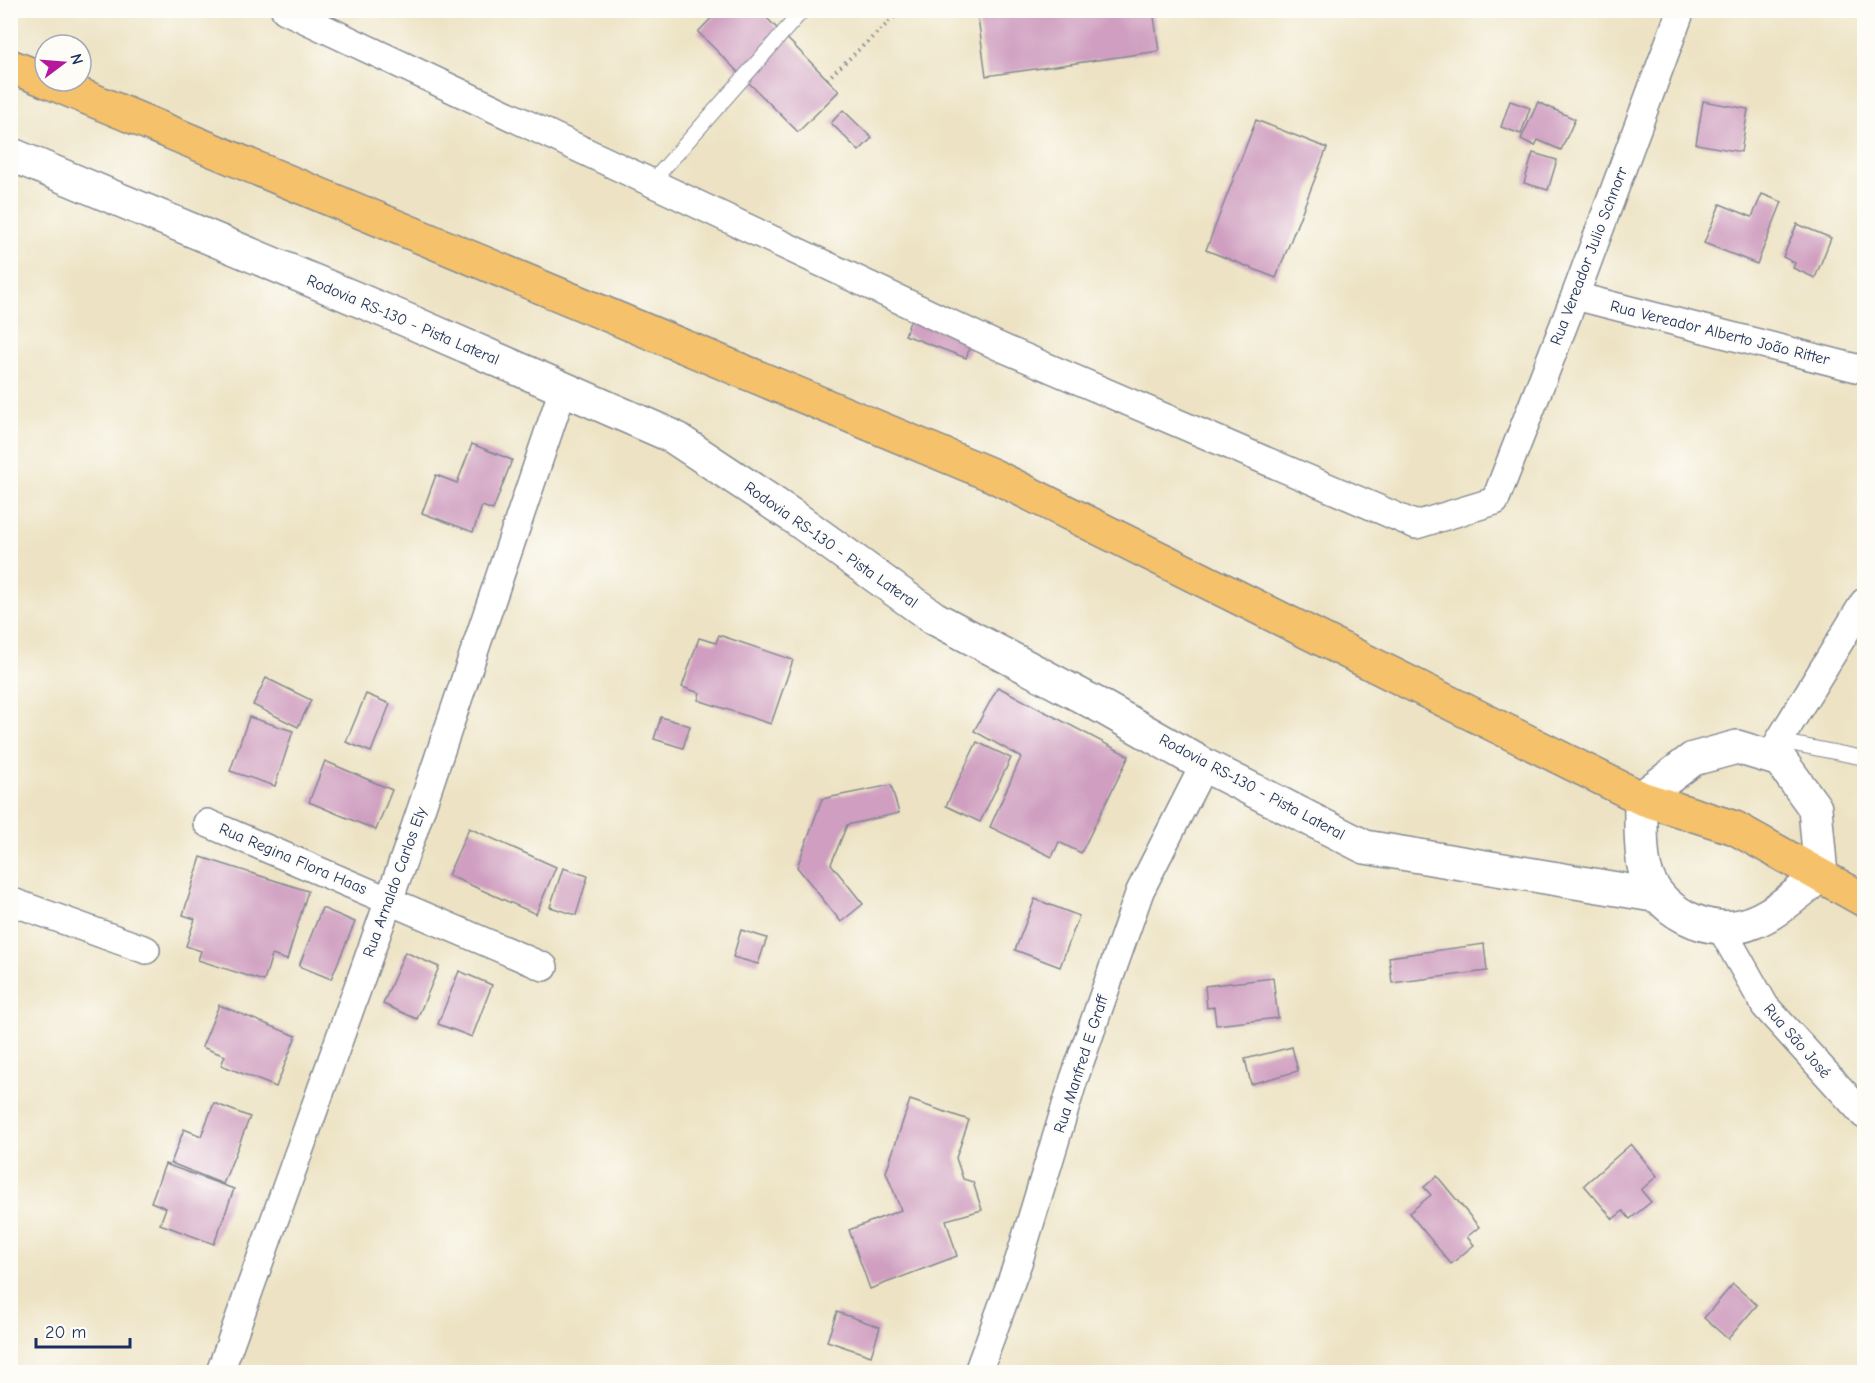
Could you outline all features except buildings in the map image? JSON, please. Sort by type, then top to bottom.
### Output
[{"type":"main road","points":[[10,66],[33,76]]},
{"type":"main road","points":[[75,93],[992,475],[1641,798],[1735,828],[1864,900]]},
{"type":"street","points":[[285,10],[651,183]]},
{"type":"street","name":"Rua Vereador Julio Schnorr","points":[[651,183],[998,346],[1416,525],[1495,501],[1575,297],[1681,10]]},
{"type":"street","name":"Rodovia RS-130 - Pista Lateral","points":[[10,154],[672,436],[791,515],[934,618],[1104,708],[1204,765],[1365,847],[1659,896]]},
{"type":"street","name":"Rua Vereador Alberto João Ritter","points":[[1575,297],[1864,370]]},
{"type":"street","name":"Rua Arnaldo Carlos Ely","points":[[220,1372],[389,899],[563,389]]},
{"type":"street","points":[[1780,750],[1864,602]]},
{"type":"street","points":[[1737,747],[1780,750],[1815,808],[1821,875],[1753,923],[1721,928],[1687,919],[1659,896],[1644,868],[1641,798],[1693,759],[1737,747]]},
{"type":"street","name":"Rua Manfred E Graff","points":[[978,1372],[1019,1260],[1074,1079],[1140,891],[1204,765]]},
{"type":"street","name":"Rua Regina Flora Haas","points":[[207,823],[544,967]]},
{"type":"street","points":[[10,901],[146,950]]},
{"type":"street","name":"Rua São José","points":[[1721,928],[1765,1006],[1864,1115]]},
{"type":"lane","points":[[651,183],[803,10]]},
{"type":"lane","points":[[1780,750],[1864,758]]},
{"type":"path","points":[[828,79],[902,10]]},
{"type":"path","points":[[1847,1372],[1864,1365]]}]
